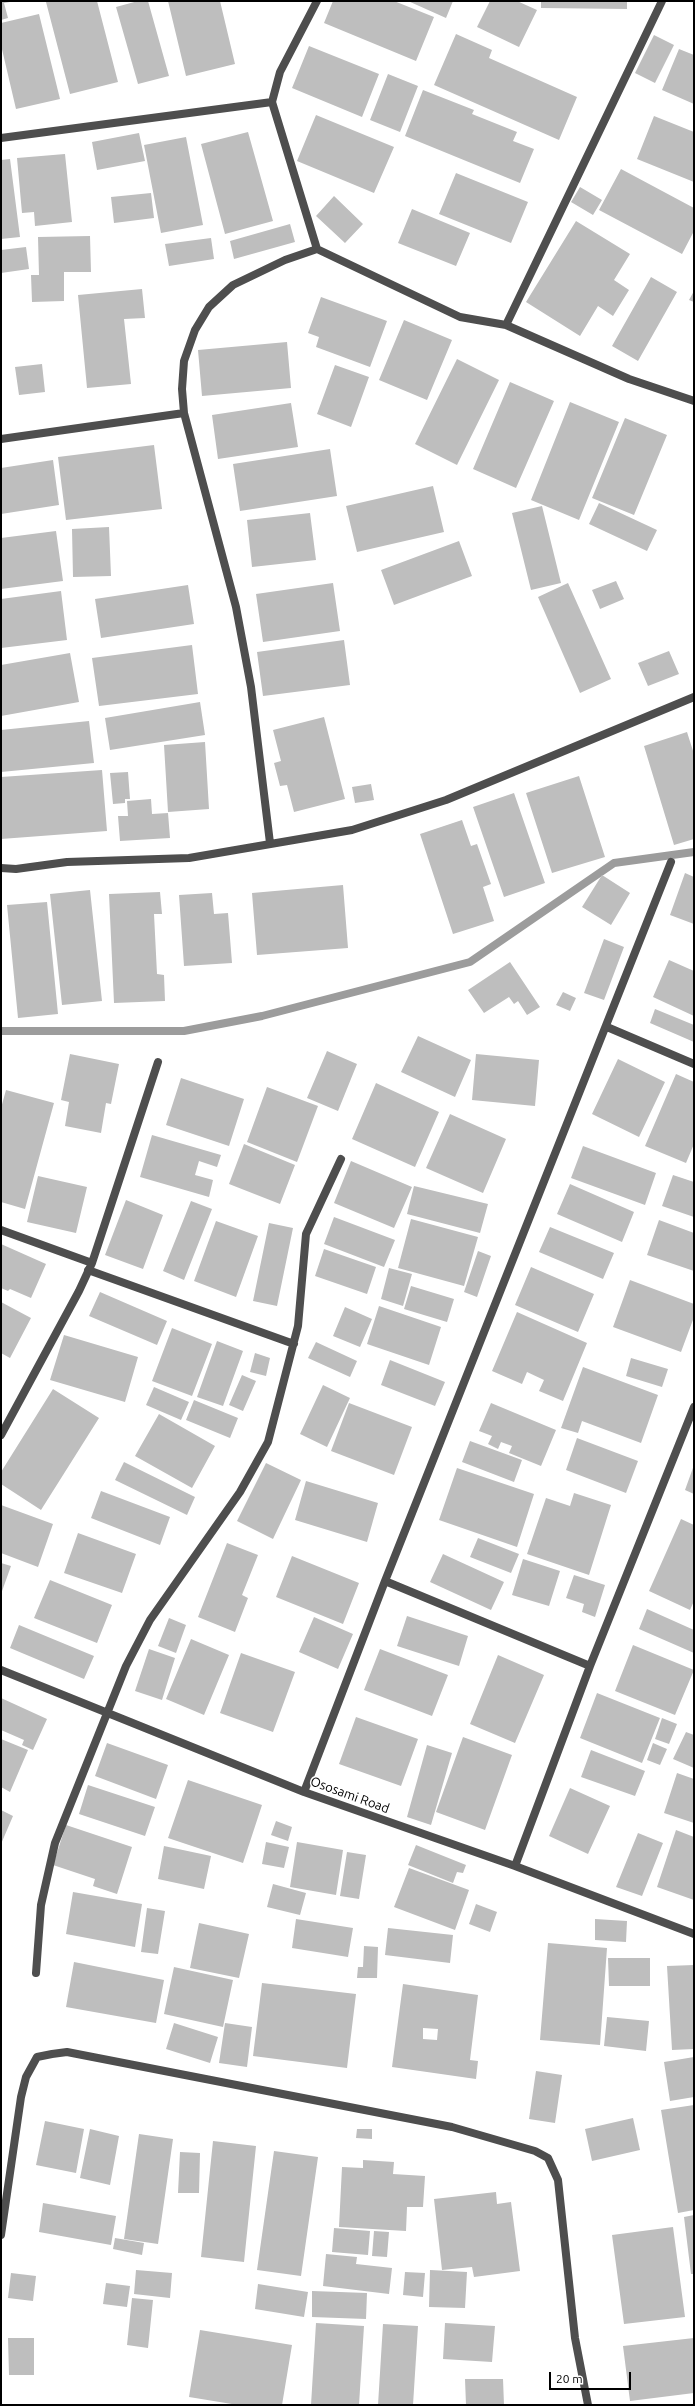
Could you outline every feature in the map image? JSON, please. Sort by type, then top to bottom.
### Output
[{"type":"street","points":[[317,1],[280,72],[272,102],[317,249]]},
{"type":"street","points":[[506,325],[662,1]]},
{"type":"street","points":[[1,138],[272,102]]},
{"type":"street","points":[[270,843],[251,687],[236,607],[184,413],[182,389],[184,361],[195,330],[209,306],[233,285],[285,260],[317,249],[460,317],[506,325],[629,380],[694,401]]},
{"type":"street","points":[[1,439],[184,413]]},
{"type":"street","points":[[1,868],[16,869],[67,862],[189,858],[352,830],[446,800],[694,697]]},
{"type":"street","points":[[304,1792],[385,1581],[607,1027],[671,862]]},
{"type":"street","points":[[607,1027],[694,1064]]},
{"type":"street","points":[[1,1435],[79,1291],[90,1267],[158,1062]]},
{"type":"street","points":[[36,1973],[41,1905],[55,1842],[126,1666],[150,1620],[240,1492],[268,1442],[298,1326],[306,1234],[341,1159]]},
{"type":"street","points":[[1,1230],[90,1267],[294,1344]]},
{"type":"street","points":[[515,1866],[590,1666],[694,1407]]},
{"type":"street","points":[[385,1581],[590,1666]]},
{"type":"street","name":"Ososami Road","points":[[1,1670],[304,1792],[515,1866],[694,1934]]},
{"type":"street","points":[[1,2235],[21,2097],[26,2076],[37,2058],[52,2054],[67,2052],[452,2127],[527,2149],[548,2158],[558,2180],[575,2338],[588,2405]]},
{"type":"building","points":[[1,1],[10,2],[4,3],[8,18],[1,20]]},
{"type":"building","points":[[97,1],[118,82],[70,94],[46,2]]},
{"type":"building","points":[[138,1],[148,1],[169,76],[138,84],[116,7]]},
{"type":"building","points":[[168,1],[220,1],[235,64],[186,76]]},
{"type":"building","points":[[333,1],[394,1],[434,17],[416,61],[324,23]]},
{"type":"building","points":[[408,1],[453,1],[446,18]]},
{"type":"building","points":[[490,1],[517,1],[537,10],[519,47],[477,27]]},
{"type":"building","points":[[541,1],[627,1],[627,9],[541,8]]},
{"type":"building","points":[[39,14],[60,99],[16,109],[1,45],[1,23]]},
{"type":"building","points":[[456,34],[492,50],[489,58],[577,97],[559,140],[434,85]]},
{"type":"building","points":[[654,35],[674,45],[655,83],[635,73]]},
{"type":"building","points":[[309,46],[379,74],[362,117],[292,88]]},
{"type":"building","points":[[679,49],[694,55],[694,104],[662,90]]},
{"type":"building","points":[[388,74],[418,86],[400,132],[370,120]]},
{"type":"building","points":[[423,90],[474,110],[472,114],[517,132],[513,141],[534,149],[520,183],[405,136]]},
{"type":"building","points":[[316,115],[394,147],[374,193],[297,161]]},
{"type":"building","points":[[654,116],[694,132],[694,182],[637,159]]},
{"type":"building","points":[[248,132],[273,221],[225,234],[201,144]]},
{"type":"building","points":[[139,133],[145,161],[97,170],[92,142]]},
{"type":"building","points":[[186,137],[203,225],[161,233],[144,145]]},
{"type":"building","points":[[65,154],[72,222],[35,226],[34,212],[22,213],[17,158]]},
{"type":"building","points":[[10,159],[20,237],[1,239],[1,160]]},
{"type":"building","points":[[621,169],[694,208],[694,231],[682,254],[599,210]]},
{"type":"building","points":[[456,173],[528,202],[511,243],[439,214]]},
{"type":"building","points":[[580,187],[602,200],[593,215],[571,202]]},
{"type":"building","points":[[151,193],[154,218],[114,223],[111,197]]},
{"type":"building","points":[[334,196],[363,224],[345,243],[316,216]]},
{"type":"building","points":[[412,209],[470,233],[456,266],[398,243]]},
{"type":"building","points":[[576,221],[630,254],[614,280],[629,290],[613,316],[598,306],[580,336],[526,302]]},
{"type":"building","points":[[290,224],[295,242],[234,259],[230,241]]},
{"type":"building","points":[[90,236],[91,272],[64,272],[64,301],[32,302],[31,275],[39,275],[38,237]]},
{"type":"building","points":[[211,238],[214,259],[169,266],[165,244]]},
{"type":"building","points":[[26,247],[29,269],[1,273],[1,250]]},
{"type":"building","points":[[651,277],[677,292],[638,361],[612,346]]},
{"type":"building","points":[[142,289],[145,318],[124,319],[131,384],[87,388],[78,295]]},
{"type":"building","points":[[694,291],[694,302],[689,300]]},
{"type":"building","points":[[321,297],[387,321],[370,367],[316,347],[319,337],[308,333]]},
{"type":"building","points":[[404,320],[452,340],[427,400],[379,380]]},
{"type":"building","points":[[287,342],[291,388],[202,396],[198,350]]},
{"type":"building","points":[[457,359],[499,380],[457,465],[415,444]]},
{"type":"building","points":[[42,364],[45,392],[19,395],[15,367]]},
{"type":"building","points":[[335,365],[369,377],[351,427],[317,414]]},
{"type":"building","points":[[510,382],[554,401],[516,488],[473,469]]},
{"type":"building","points":[[570,402],[619,422],[579,520],[531,500]]},
{"type":"building","points":[[291,403],[298,447],[218,459],[212,415]]},
{"type":"building","points":[[625,418],[667,435],[634,515],[592,498]]},
{"type":"building","points":[[154,445],[162,509],[66,520],[58,457]]},
{"type":"building","points":[[330,449],[337,496],[240,511],[233,464]]},
{"type":"building","points":[[53,460],[59,505],[1,514],[1,468]]},
{"type":"building","points":[[433,486],[444,532],[357,552],[346,506]]},
{"type":"building","points":[[599,503],[657,530],[647,551],[589,524]]},
{"type":"building","points":[[542,506],[561,583],[531,590],[512,513]]},
{"type":"building","points":[[310,513],[316,560],[252,567],[247,520]]},
{"type":"building","points":[[109,527],[111,576],[73,577],[72,529]]},
{"type":"building","points":[[56,531],[63,581],[1,589],[1,538]]},
{"type":"building","points":[[459,541],[472,576],[394,605],[381,570]]},
{"type":"building","points":[[616,581],[624,599],[600,609],[592,590]]},
{"type":"building","points":[[333,583],[340,631],[263,642],[256,594]]},
{"type":"building","points":[[568,583],[611,679],[580,693],[538,597]]},
{"type":"building","points":[[188,585],[194,624],[101,638],[95,599]]},
{"type":"building","points":[[61,591],[67,640],[1,648],[1,599]]},
{"type":"building","points":[[344,640],[350,685],[263,696],[257,652]]},
{"type":"building","points":[[192,645],[198,694],[99,706],[92,658]]},
{"type":"building","points":[[669,651],[679,674],[648,686],[638,663]]},
{"type":"building","points":[[70,653],[79,702],[1,716],[1,665]]},
{"type":"building","points":[[200,702],[205,735],[110,750],[105,718]]},
{"type":"building","points":[[324,717],[345,799],[294,812],[287,785],[280,786],[274,763],[281,761],[273,730]]},
{"type":"building","points":[[89,721],[94,763],[1,772],[1,730]]},
{"type":"building","points":[[687,732],[694,754],[694,839],[674,845],[644,746]]},
{"type":"building","points":[[205,742],[209,809],[168,812],[164,745]]},
{"type":"building","points":[[102,770],[107,831],[1,839],[1,777]]},
{"type":"building","points":[[128,772],[130,799],[125,799],[125,803],[113,804],[110,773]]},
{"type":"building","points":[[579,776],[605,857],[552,873],[526,793]]},
{"type":"building","points":[[371,784],[374,800],[355,803],[352,787]]},
{"type":"building","points":[[514,793],[545,883],[504,897],[473,807]]},
{"type":"building","points":[[151,799],[152,814],[168,813],[170,838],[120,841],[118,816],[128,816],[127,801]]},
{"type":"building","points":[[462,820],[471,846],[477,844],[491,884],[483,887],[494,921],[453,934],[420,834]]},
{"type":"building","points":[[685,873],[694,877],[694,924],[670,915]]},
{"type":"building","points":[[602,875],[630,893],[611,925],[582,907]]},
{"type":"building","points":[[343,885],[348,948],[257,955],[252,893]]},
{"type":"building","points":[[90,890],[102,1001],[62,1005],[50,894]]},
{"type":"building","points":[[160,892],[162,914],[154,914],[157,974],[164,975],[165,1001],[114,1003],[109,894]]},
{"type":"building","points":[[212,893],[214,914],[228,913],[232,963],[184,966],[179,895]]},
{"type":"building","points":[[47,902],[58,1014],[18,1018],[7,905]]},
{"type":"building","points":[[604,939],[624,947],[604,1000],[584,993]]},
{"type":"building","points":[[669,960],[694,971],[694,1016],[653,997]]},
{"type":"building","points":[[510,962],[540,1007],[527,1015],[518,1001],[514,1004],[509,997],[484,1013],[468,990]]},
{"type":"building","points":[[563,992],[576,998],[570,1011],[556,1005]]},
{"type":"building","points":[[655,1009],[694,1025],[694,1042],[650,1023]]},
{"type":"building","points":[[418,1036],[471,1060],[455,1097],[401,1072]]},
{"type":"building","points":[[327,1051],[357,1064],[338,1111],[307,1098]]},
{"type":"building","points":[[70,1054],[119,1064],[111,1104],[106,1103],[101,1133],[65,1126],[69,1102],[61,1100]]},
{"type":"building","points":[[476,1054],[539,1060],[535,1106],[472,1100]]},
{"type":"building","points":[[618,1059],[665,1082],[639,1137],[592,1114]]},
{"type":"building","points":[[676,1074],[694,1082],[694,1144],[686,1163],[645,1146]]},
{"type":"building","points":[[181,1078],[244,1099],[229,1146],[166,1125]]},
{"type":"building","points":[[376,1083],[439,1112],[415,1167],[352,1139]]},
{"type":"building","points":[[267,1087],[318,1106],[297,1162],[247,1142]]},
{"type":"building","points":[[6,1090],[54,1103],[25,1209],[1,1202],[1,1108]]},
{"type":"building","points":[[450,1114],[506,1139],[483,1193],[426,1168]]},
{"type":"building","points":[[152,1135],[221,1155],[217,1167],[199,1161],[195,1175],[213,1180],[209,1197],[140,1177]]},
{"type":"building","points":[[244,1144],[295,1165],[280,1204],[229,1184]]},
{"type":"building","points":[[583,1146],[656,1173],[645,1205],[571,1178]]},
{"type":"building","points":[[351,1161],[412,1187],[394,1228],[334,1203]]},
{"type":"building","points":[[673,1175],[694,1182],[694,1217],[662,1206]]},
{"type":"building","points":[[38,1176],[87,1187],[76,1233],[27,1222]]},
{"type":"building","points":[[570,1184],[634,1212],[622,1242],[557,1214]]},
{"type":"building","points":[[414,1186],[488,1204],[480,1233],[407,1214]]},
{"type":"building","points":[[126,1200],[163,1215],[143,1269],[105,1255]]},
{"type":"building","points":[[191,1201],[212,1209],[184,1280],[163,1271]]},
{"type":"building","points":[[334,1217],[395,1240],[384,1267],[324,1244]]},
{"type":"building","points":[[411,1219],[478,1237],[464,1286],[398,1268]]},
{"type":"building","points":[[659,1220],[694,1233],[694,1271],[647,1255]]},
{"type":"building","points":[[216,1221],[258,1236],[236,1297],[194,1281]]},
{"type":"building","points":[[269,1223],[293,1228],[277,1306],[253,1301]]},
{"type":"building","points":[[550,1227],[614,1253],[603,1279],[539,1252]]},
{"type":"building","points":[[1,1244],[46,1264],[31,1298],[10,1289],[8,1291],[1,1288]]},
{"type":"building","points":[[324,1249],[376,1267],[367,1294],[315,1276]]},
{"type":"building","points":[[478,1251],[491,1256],[477,1297],[464,1292]]},
{"type":"building","points":[[531,1267],[594,1294],[578,1332],[515,1305]]},
{"type":"building","points":[[389,1268],[412,1274],[403,1306],[381,1299]]},
{"type":"building","points":[[630,1280],[694,1304],[694,1317],[681,1352],[613,1327]]},
{"type":"building","points":[[411,1286],[454,1299],[447,1322],[404,1309]]},
{"type":"building","points":[[100,1292],[167,1321],[157,1345],[89,1316]]},
{"type":"building","points":[[1,1302],[31,1318],[10,1358],[1,1353]]},
{"type":"building","points":[[379,1306],[441,1327],[429,1365],[367,1344]]},
{"type":"building","points":[[345,1307],[372,1319],[360,1347],[333,1336]]},
{"type":"building","points":[[517,1312],[587,1343],[563,1401],[539,1391],[544,1380],[527,1372],[522,1384],[492,1371]]},
{"type":"building","points":[[172,1328],[212,1344],[192,1396],[152,1381]]},
{"type":"building","points":[[64,1335],[138,1357],[125,1402],[50,1380]]},
{"type":"building","points":[[217,1341],[243,1351],[223,1406],[197,1397]]},
{"type":"building","points":[[316,1342],[357,1361],[350,1377],[308,1358]]},
{"type":"building","points":[[255,1353],[270,1358],[266,1376],[250,1372]]},
{"type":"building","points":[[631,1358],[668,1369],[662,1387],[626,1376]]},
{"type":"building","points":[[390,1360],[445,1382],[435,1406],[381,1385]]},
{"type":"building","points":[[583,1367],[658,1395],[641,1443],[582,1421],[578,1433],[561,1428]]},
{"type":"building","points":[[242,1375],[256,1381],[243,1411],[229,1405]]},
{"type":"building","points":[[323,1385],[350,1398],[327,1447],[300,1434]]},
{"type":"building","points":[[154,1387],[189,1402],[181,1420],[146,1405]]},
{"type":"building","points":[[53,1389],[99,1418],[41,1510],[1,1484],[1,1472]]},
{"type":"building","points":[[194,1400],[238,1418],[230,1438],[186,1420]]},
{"type":"building","points":[[349,1403],[412,1427],[394,1475],[331,1451]]},
{"type":"building","points":[[491,1403],[556,1430],[541,1466],[509,1453],[512,1446],[501,1442],[498,1449],[488,1444],[492,1436],[479,1431]]},
{"type":"building","points":[[159,1414],[215,1446],[192,1488],[135,1456]]},
{"type":"building","points":[[577,1438],[638,1461],[626,1493],[566,1470]]},
{"type":"building","points":[[470,1441],[522,1460],[514,1482],[462,1462]]},
{"type":"building","points":[[124,1462],[195,1497],[187,1515],[115,1480]]},
{"type":"building","points":[[266,1463],[301,1480],[273,1539],[237,1521]]},
{"type":"building","points":[[694,1465],[694,1494],[685,1490]]},
{"type":"building","points":[[457,1468],[534,1494],[517,1547],[439,1520]]},
{"type":"building","points":[[306,1481],[378,1503],[367,1542],[295,1520]]},
{"type":"building","points":[[101,1491],[170,1517],[160,1545],[91,1518]]},
{"type":"building","points":[[574,1493],[611,1505],[589,1575],[527,1554],[546,1498],[570,1506]]},
{"type":"building","points":[[1,1505],[53,1524],[38,1567],[1,1553]]},
{"type":"building","points":[[681,1519],[694,1525],[694,1601],[690,1610],[649,1591]]},
{"type":"building","points":[[78,1533],[136,1554],[122,1593],[64,1573]]},
{"type":"building","points":[[478,1538],[519,1554],[511,1573],[470,1557]]},
{"type":"building","points":[[227,1543],[258,1555],[242,1595],[248,1598],[235,1632],[198,1617]]},
{"type":"building","points":[[443,1554],[504,1582],[491,1610],[430,1582]]},
{"type":"building","points":[[292,1556],[359,1583],[343,1624],[276,1597]]},
{"type":"building","points":[[523,1559],[560,1571],[549,1606],[512,1595]]},
{"type":"building","points":[[1,1563],[11,1566],[1,1594]]},
{"type":"building","points":[[574,1575],[605,1585],[595,1617],[582,1612],[584,1604],[566,1598]]},
{"type":"building","points":[[50,1580],[112,1605],[97,1643],[34,1618]]},
{"type":"building","points":[[647,1609],[694,1630],[694,1653],[639,1629]]},
{"type":"building","points":[[407,1616],[468,1636],[459,1666],[397,1646]]},
{"type":"building","points":[[314,1617],[353,1634],[338,1669],[299,1652]]},
{"type":"building","points":[[169,1618],[186,1625],[176,1653],[158,1646]]},
{"type":"building","points":[[19,1625],[94,1656],[84,1679],[10,1648]]},
{"type":"building","points":[[191,1639],[229,1655],[204,1715],[166,1699]]},
{"type":"building","points":[[633,1645],[694,1670],[675,1715],[615,1691]]},
{"type":"building","points":[[149,1649],[175,1658],[162,1700],[135,1691]]},
{"type":"building","points":[[380,1649],[448,1675],[432,1716],[364,1690]]},
{"type":"building","points":[[241,1653],[295,1672],[273,1732],[220,1713]]},
{"type":"building","points":[[498,1655],[544,1675],[515,1743],[470,1724]]},
{"type":"building","points":[[597,1693],[660,1718],[642,1763],[580,1738]]},
{"type":"building","points":[[1,1698],[47,1719],[33,1750],[22,1745],[24,1740],[1,1730]]},
{"type":"building","points":[[356,1717],[418,1739],[401,1786],[339,1764]]},
{"type":"building","points":[[662,1718],[677,1724],[669,1744],[655,1739]]},
{"type":"building","points":[[686,1732],[694,1735],[694,1768],[673,1759]]},
{"type":"building","points":[[463,1737],[512,1755],[485,1830],[436,1812]]},
{"type":"building","points":[[1,1739],[28,1750],[10,1792],[1,1787]]},
{"type":"building","points":[[107,1743],[168,1765],[156,1799],[95,1776]]},
{"type":"building","points":[[653,1743],[667,1749],[660,1765],[647,1760]]},
{"type":"building","points":[[427,1745],[452,1753],[431,1825],[407,1817]]},
{"type":"building","points":[[591,1750],[645,1771],[635,1796],[581,1777]]},
{"type":"building","points":[[677,1773],[694,1779],[694,1823],[664,1813]]},
{"type":"building","points":[[188,1780],[262,1805],[243,1863],[168,1838]]},
{"type":"building","points":[[88,1785],[155,1807],[145,1836],[79,1814]]},
{"type":"building","points":[[570,1788],[610,1806],[588,1854],[549,1836]]},
{"type":"building","points":[[1,1810],[13,1816],[1,1844]]},
{"type":"building","points":[[276,1821],[292,1827],[288,1841],[271,1835]]},
{"type":"building","points":[[66,1825],[132,1847],[117,1894],[93,1886],[95,1879],[53,1865]]},
{"type":"building","points":[[676,1830],[694,1837],[694,1900],[657,1887]]},
{"type":"building","points":[[638,1833],[663,1843],[642,1896],[616,1887]]},
{"type":"building","points":[[266,1842],[289,1847],[284,1868],[262,1864]]},
{"type":"building","points":[[297,1842],[343,1850],[336,1895],[290,1887]]},
{"type":"building","points":[[416,1845],[466,1865],[463,1873],[457,1872],[453,1883],[408,1865]]},
{"type":"building","points":[[164,1846],[211,1856],[204,1889],[158,1879]]},
{"type":"building","points":[[347,1852],[366,1855],[359,1899],[340,1896]]},
{"type":"building","points":[[409,1868],[469,1890],[455,1930],[394,1907]]},
{"type":"building","points":[[273,1884],[306,1893],[300,1915],[267,1907]]},
{"type":"building","points":[[73,1892],[142,1904],[135,1947],[66,1934]]},
{"type":"building","points":[[476,1904],[497,1912],[490,1932],[469,1924]]},
{"type":"building","points":[[147,1908],[165,1911],[158,1954],[141,1952]]},
{"type":"building","points":[[296,1919],[353,1928],[348,1957],[292,1948]]},
{"type":"building","points":[[595,1919],[627,1921],[626,1942],[595,1940]]},
{"type":"building","points":[[199,1923],[249,1934],[239,1978],[190,1968]]},
{"type":"building","points":[[388,1928],[453,1935],[450,1963],[385,1955]]},
{"type":"building","points":[[548,1943],[607,1948],[600,2045],[540,2040]]},
{"type":"building","points":[[364,1946],[378,1947],[377,1978],[357,1978],[358,1967],[363,1967]]},
{"type":"building","points":[[608,1958],[650,1958],[650,1986],[609,1986]]},
{"type":"building","points":[[74,1962],[164,1980],[156,2023],[66,2007]]},
{"type":"building","points":[[694,1965],[694,2049],[672,2050],[667,1966]]},
{"type":"building","points":[[174,1967],[233,1980],[223,2027],[164,2014]]},
{"type":"building","points":[[262,1983],[356,1994],[347,2068],[253,2056]]},
{"type":"building","points":[[403,1984],[478,1995],[470,2060],[478,2061],[476,2079],[392,2067]],"holes":[[[423,2028],[438,2029],[437,2040],[423,2039]]]},
{"type":"building","points":[[607,2017],[649,2021],[646,2051],[604,2046]]},
{"type":"building","points":[[174,2023],[218,2037],[210,2063],[166,2049]]},
{"type":"building","points":[[225,2023],[252,2027],[247,2067],[219,2063]]},
{"type":"building","points":[[694,2057],[694,2097],[670,2101],[664,2062]]},
{"type":"building","points":[[536,2071],[562,2075],[555,2123],[529,2119]]},
{"type":"building","points":[[694,2105],[694,2210],[678,2213],[661,2110]]},
{"type":"building","points":[[633,2118],[640,2150],[592,2161],[585,2129]]},
{"type":"building","points":[[45,2121],[84,2129],[76,2173],[36,2165]]},
{"type":"building","points":[[90,2129],[119,2136],[110,2185],[80,2178]]},
{"type":"building","points":[[357,2129],[372,2129],[372,2139],[356,2138]]},
{"type":"building","points":[[139,2134],[173,2139],[158,2244],[124,2239]]},
{"type":"building","points":[[213,2141],[256,2146],[244,2262],[201,2257]]},
{"type":"building","points":[[274,2151],[318,2157],[301,2276],[257,2270]]},
{"type":"building","points":[[180,2152],[200,2153],[199,2193],[178,2193]]},
{"type":"building","points":[[363,2160],[394,2162],[393,2174],[425,2176],[423,2207],[407,2207],[406,2231],[339,2227],[342,2167],[363,2168]]},
{"type":"building","points":[[496,2192],[497,2204],[511,2202],[520,2271],[474,2277],[472,2267],[442,2270],[434,2199]]},
{"type":"building","points":[[43,2203],[116,2216],[111,2245],[39,2232]]},
{"type":"building","points":[[694,2215],[694,2274],[691,2274],[684,2217]]},
{"type":"building","points":[[673,2227],[685,2317],[624,2324],[612,2235]]},
{"type":"building","points":[[334,2228],[370,2231],[368,2255],[332,2252]]},
{"type":"building","points":[[374,2231],[389,2232],[387,2257],[372,2256]]},
{"type":"building","points":[[115,2238],[144,2243],[142,2255],[113,2249]]},
{"type":"building","points":[[326,2254],[357,2257],[356,2264],[392,2268],[389,2294],[323,2286]]},
{"type":"building","points":[[136,2270],[172,2273],[170,2298],[134,2294]]},
{"type":"building","points":[[430,2270],[467,2272],[465,2308],[429,2307]]},
{"type":"building","points":[[405,2272],[425,2273],[423,2297],[403,2295]]},
{"type":"building","points":[[11,2273],[36,2276],[33,2301],[8,2298]]},
{"type":"building","points":[[106,2283],[130,2286],[127,2307],[103,2304]]},
{"type":"building","points":[[258,2284],[308,2292],[304,2317],[255,2309]]},
{"type":"building","points":[[312,2291],[367,2293],[366,2319],[312,2317]]},
{"type":"building","points":[[132,2298],[153,2300],[148,2348],[127,2345]]},
{"type":"building","points":[[316,2323],[364,2326],[359,2405],[311,2405]]},
{"type":"building","points":[[445,2323],[495,2326],[492,2362],[443,2359]]},
{"type":"building","points":[[383,2324],[418,2326],[413,2405],[378,2405]]},
{"type":"building","points":[[200,2330],[292,2345],[282,2405],[238,2405],[189,2397]]},
{"type":"building","points":[[8,2338],[34,2338],[34,2375],[9,2375]]},
{"type":"building","points":[[694,2338],[694,2393],[630,2401],[623,2346]]},
{"type":"building","points":[[465,2379],[503,2379],[504,2405],[466,2405]]},
{"type":"waterway","points":[[1,1031],[184,1031],[262,1016],[470,962],[614,863],[694,852]]}]
